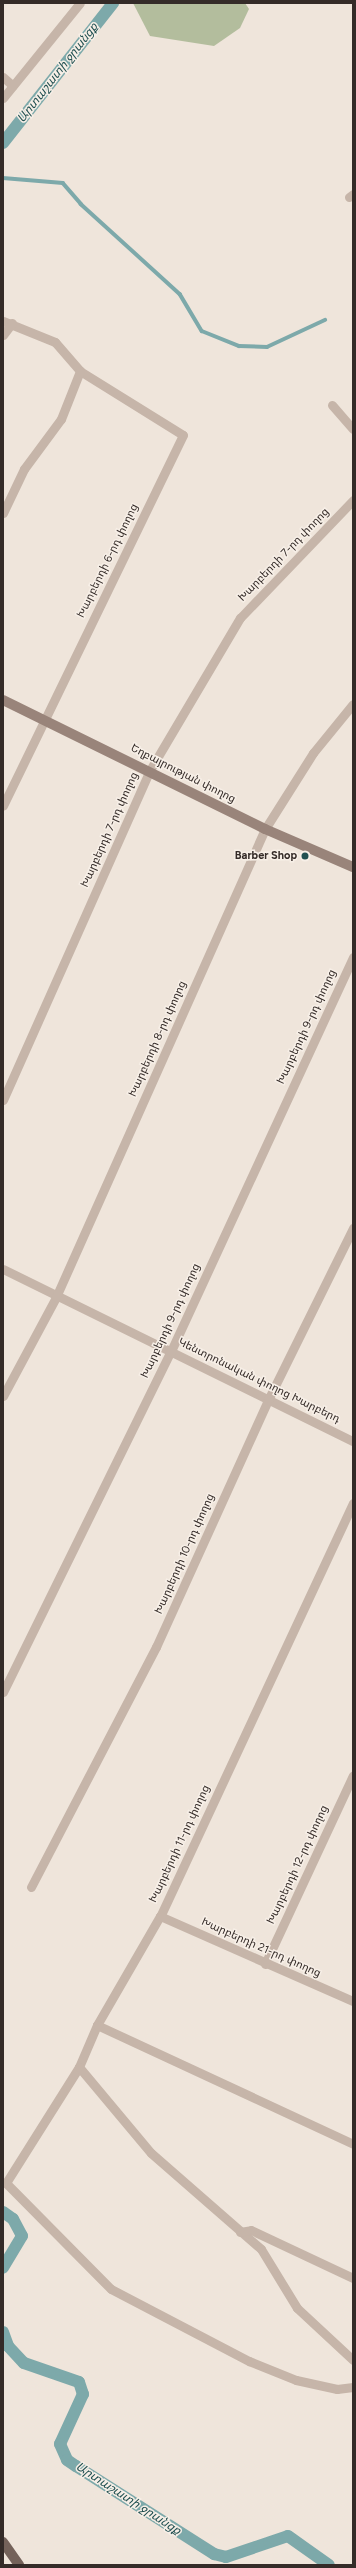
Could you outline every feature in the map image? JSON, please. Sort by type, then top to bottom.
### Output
[{"type":"main road","points":[[3,2542],[19,2565]]},
{"type":"street","points":[[3,98],[80,3]]},
{"type":"street","points":[[3,77],[12,86]]},
{"type":"street","points":[[3,321],[12,323],[55,342],[80,371],[61,419],[24,470],[3,513]]},
{"type":"street","points":[[3,335],[12,323]]},
{"type":"street","name":"Խարբերդի 6-րդ փողոց","points":[[3,806],[183,435],[80,371]]},
{"type":"street","points":[[332,405],[353,429]]},
{"type":"street","name":"Խարբերդի 7-րդ փողոց","points":[[3,1100],[150,770],[240,618],[353,500]]},
{"type":"street","name":"Եղբայրության փողոց","points":[[3,700],[150,770],[265,829],[353,868]]},
{"type":"street","name":"Խարբերդի 8-րդ փողոց","points":[[3,1396],[56,1297],[265,829],[313,753],[353,704]]},
{"type":"street","name":"Խարբերդի 9-րդ փողոց","points":[[3,1692],[171,1351],[353,957]]},
{"type":"street","name":"Խարբերդի 10-րդ փողոց","points":[[31,1887],[156,1647],[269,1398],[353,1228]]},
{"type":"street","name":"Կենտրոնական փողոց Խարբերդ","points":[[3,1269],[56,1297],[269,1398],[353,1441]]},
{"type":"street","name":"Խարբերդի 11-րդ փողոց","points":[[353,1503],[160,1916],[97,2025],[79,2067],[6,2183],[111,2289],[255,2364],[296,2380],[338,2389],[353,2387]]},
{"type":"street","name":"Խարբերդի 12-րդ փողոց","points":[[265,1964],[353,1775]]},
{"type":"street","name":"Խարբերդի 21-րդ փողոց","points":[[160,1916],[265,1964],[353,2001]]},
{"type":"street","points":[[97,2025],[353,2144]]},
{"type":"street","points":[[79,2067],[151,2153],[261,2249],[297,2308],[353,2360]]},
{"type":"street","points":[[240,2232],[251,2230],[353,2278]]},
{"type":"green space","points":[[133,3],[245,3],[249,9],[240,28],[214,46],[150,36]]},
{"type":"waterway","name":"Արտաշատի ջրանցք","points":[[3,143],[113,3]]},
{"type":"waterway","points":[[3,178],[63,183],[81,204],[180,294],[202,331],[239,346],[267,347],[325,320]]},
{"type":"waterway","name":"Արտաշատի ջրանցք","points":[[3,2212],[13,2219],[22,2236],[3,2268]]},
{"type":"waterway","name":"Արտաշատի ջրանցք","points":[[3,2332],[8,2346],[24,2363],[79,2382],[83,2394],[60,2444],[67,2460],[214,2554],[226,2557],[288,2536],[329,2565]]},
{"type":"place","name":"Barber Shop","points":[[305,856]]}]
